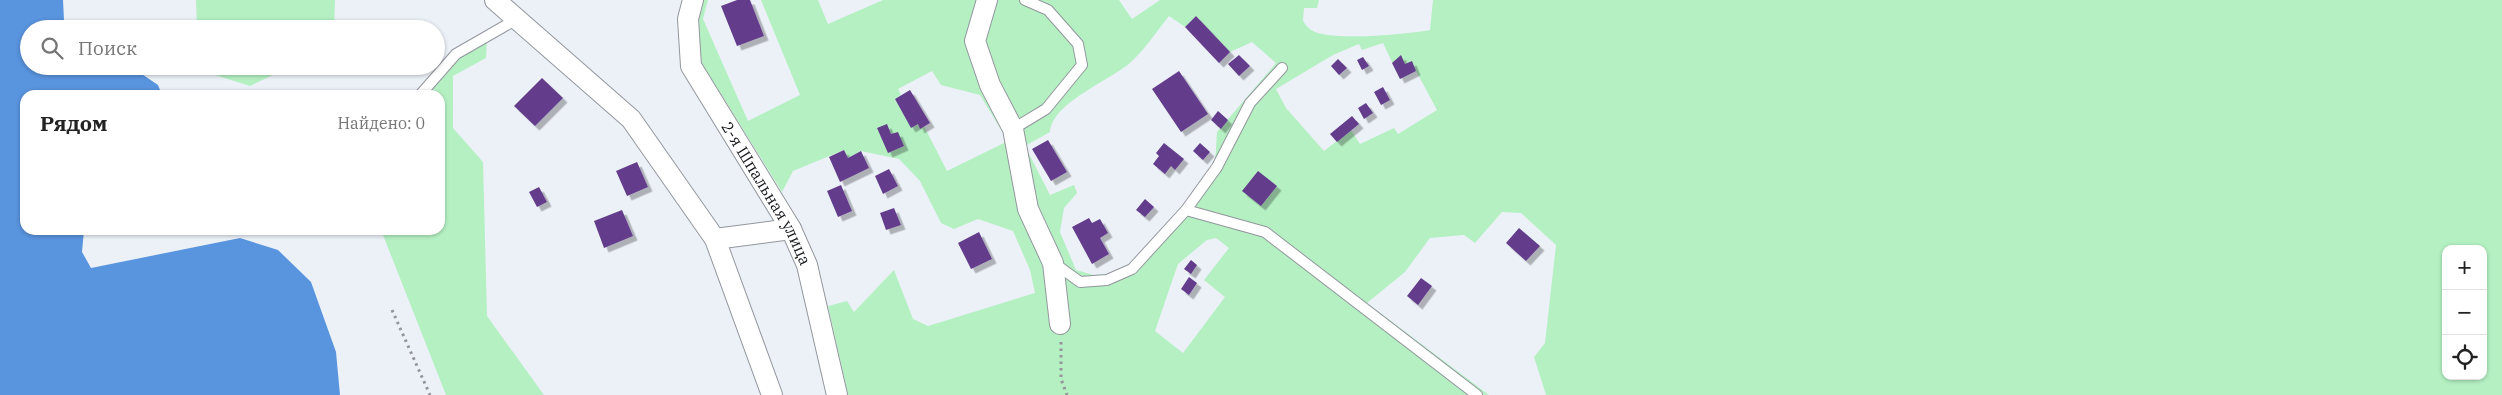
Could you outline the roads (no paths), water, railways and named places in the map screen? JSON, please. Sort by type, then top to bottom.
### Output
[{"type":"street","points":[[495,0],[631,119],[715,239],[772,395]]},
{"type":"street","name":"2-я Шпальная улица","points":[[693,0],[688,19],[691,66],[791,229],[807,265],[837,395]]},
{"type":"street","points":[[986,0],[975,41],[990,85],[1013,129],[1028,209],[1053,263],[1060,324]]},
{"type":"street","points":[[715,239],[791,229]]},
{"type":"lane","points":[[1013,129],[1046,109],[1082,65],[1078,44],[1048,10],[1026,0]]},
{"type":"lane","points":[[445,67],[456,54],[518,19]]},
{"type":"lane","points":[[1053,263],[1080,282],[1107,280],[1132,268],[1186,210],[1217,167],[1250,103],[1282,68]]},
{"type":"lane","points":[[424,90],[438,75]]},
{"type":"lane","points":[[1186,210],[1265,232],[1477,395]]},
{"type":"water","points":[[0,0],[63,0],[64,20],[20,20],[20,75],[143,75],[158,85],[160,90],[20,90],[20,235],[84,235],[82,252],[91,268],[240,238],[278,250],[311,282],[336,352],[340,395],[0,395]]}]
